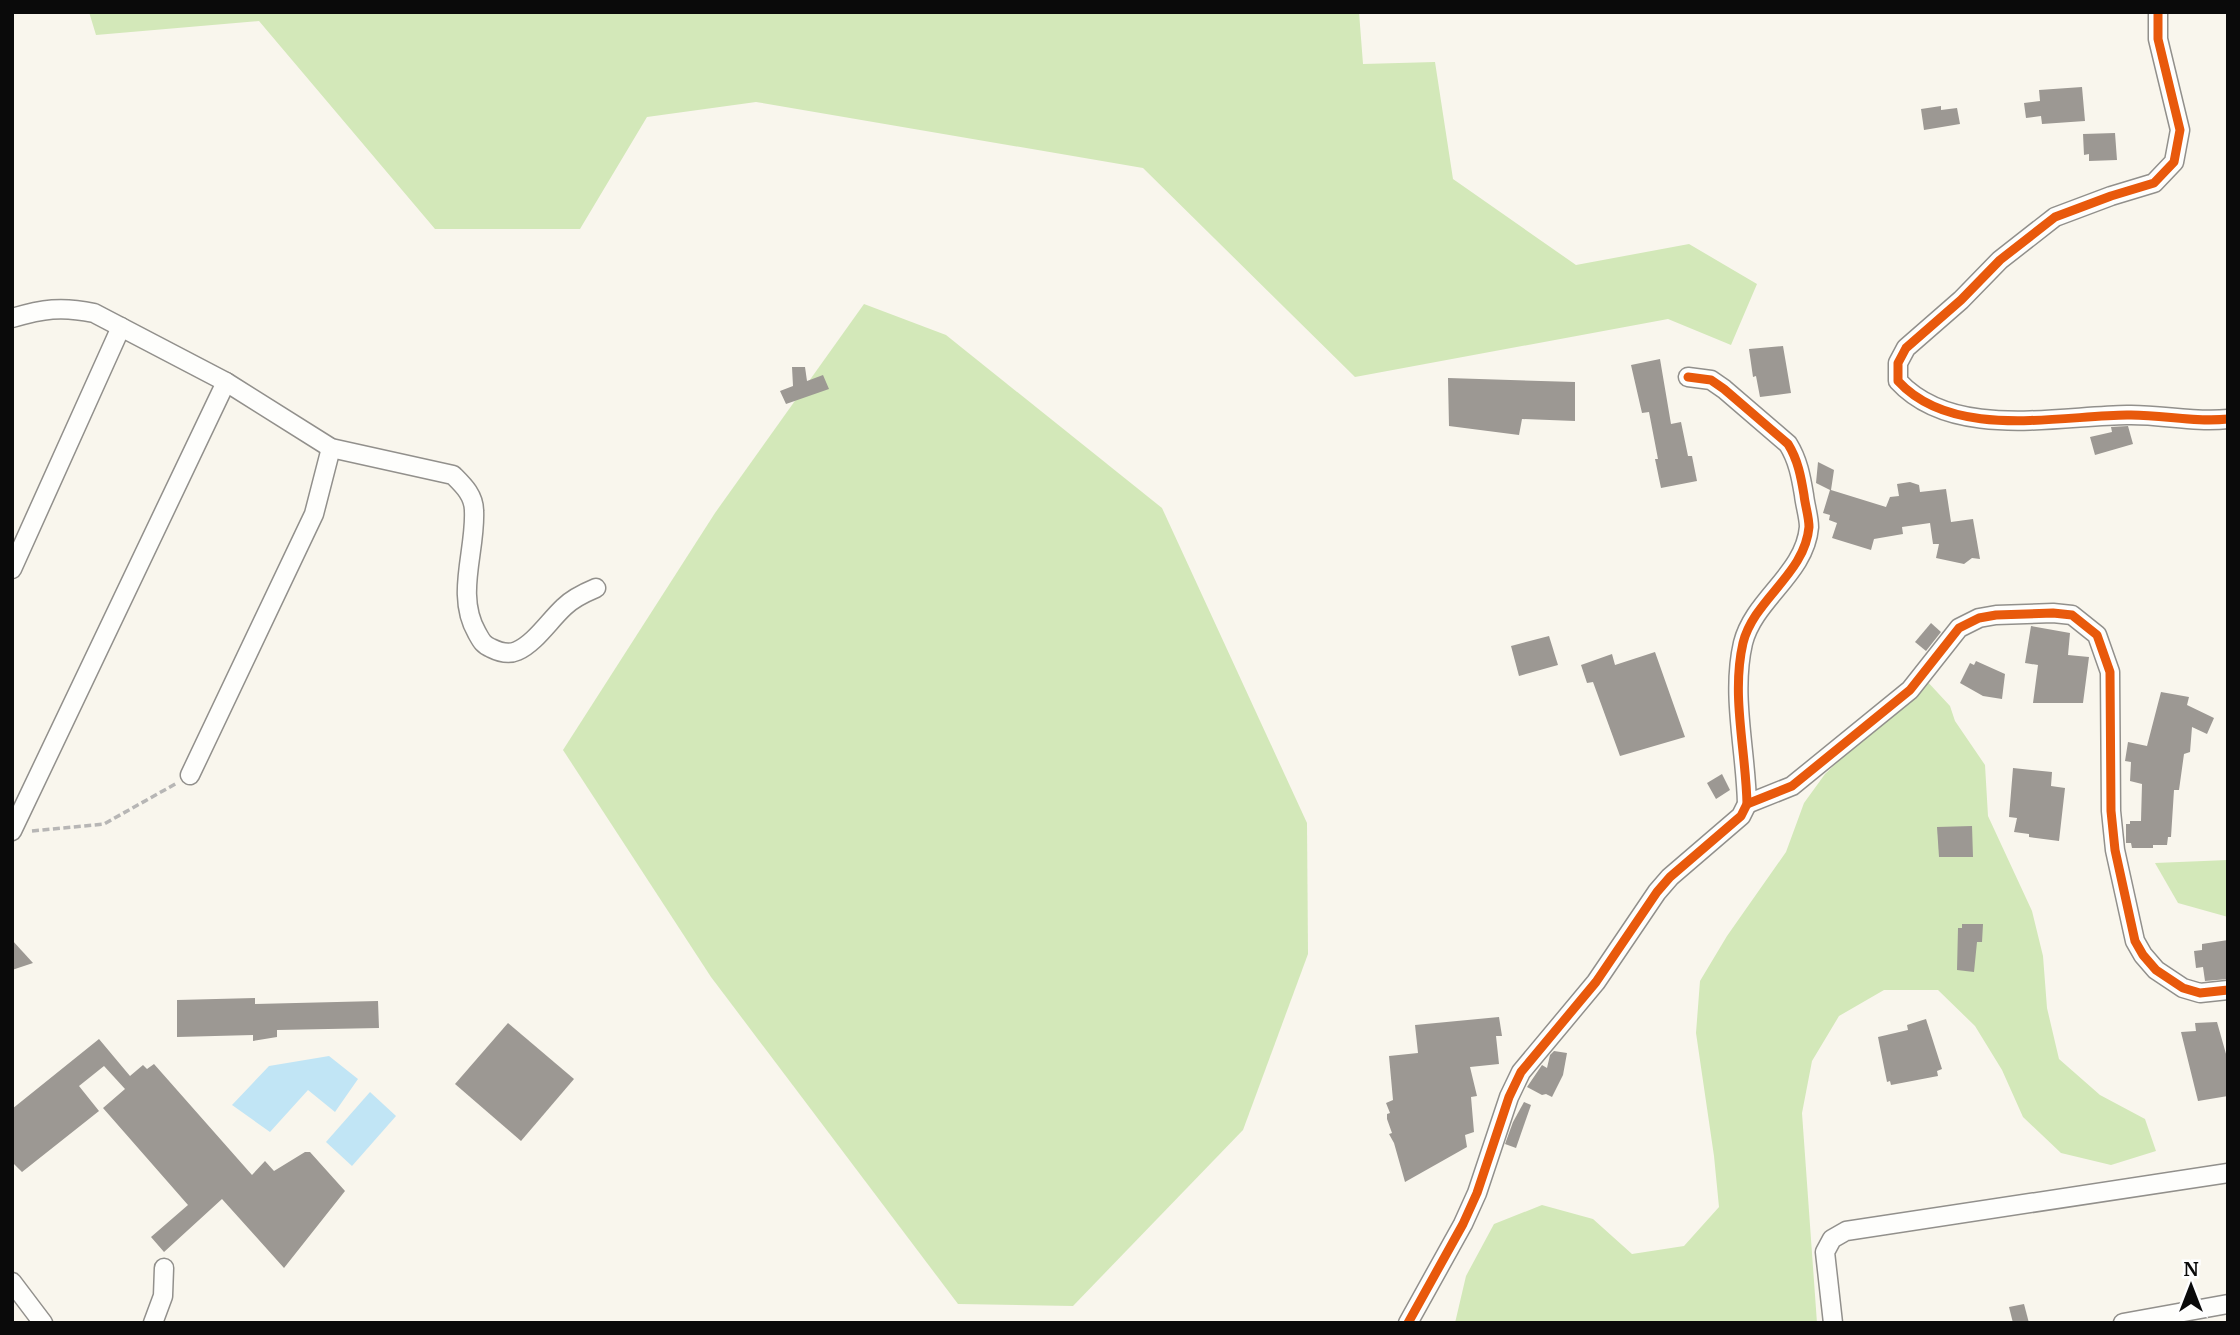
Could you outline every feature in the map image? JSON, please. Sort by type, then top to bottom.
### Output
[{"type":"street","points":[[2158,12],[2158,39],[2180,130],[2174,162],[2154,183],[2055,217],[2000,260],[1961,300],[1906,348],[1898,363],[1898,382],[1910,395],[1946,413],[2018,422],[2129,415],[2209,421],[2228,419]]},
{"type":"street","points":[[12,318],[43,309],[75,309],[93,313],[226,382],[331,448],[453,475],[467,489],[475,509],[467,591],[469,613],[485,646],[500,653],[515,652],[526,645],[565,606],[580,594],[596,588]]},
{"type":"street","points":[[12,569],[121,327]]},
{"type":"street","points":[[1408,1323],[1463,1224],[1477,1193],[1509,1097],[1521,1072],[1595,982],[1657,892],[1670,877],[1741,816],[1747,804],[1738,674],[1744,640],[1766,600],[1792,569],[1801,553],[1809,527],[1800,472],[1788,444],[1724,389],[1710,380],[1688,377]]},
{"type":"street","points":[[19,831],[226,382]]},
{"type":"street","points":[[190,775],[314,514],[331,448]]},
{"type":"street","points":[[1747,804],[1793,786],[1910,690],[1959,628],[1979,618],[1996,615],[2072,615],[2096,635],[2110,672],[2111,811],[2115,850],[2135,941],[2156,970],[2183,988],[2200,993],[2228,990]]},
{"type":"street","points":[[1833,1323],[1825,1252],[1832,1239],[1846,1231],[2228,1173]]},
{"type":"street","points":[[153,1323],[163,1296],[164,1268]]},
{"type":"street","points":[[12,1282],[43,1323]]},
{"type":"street","points":[[2123,1323],[2228,1304]]},
{"type":"path","points":[[19,831],[103,824],[190,775]]},
{"type":"green space","points":[[89,12],[1359,12],[1363,64],[1435,62],[1453,179],[1576,265],[1689,244],[1757,284],[1731,345],[1668,319],[1355,377],[1143,168],[756,102],[647,117],[580,229],[435,229],[259,21],[96,35]]},
{"type":"green space","points":[[864,304],[946,335],[1162,508],[1307,823],[1308,954],[1243,1130],[1073,1306],[958,1304],[711,977],[563,750],[715,513]]},
{"type":"green space","points":[[1925,679],[1950,706],[1955,721],[1985,765],[1988,816],[2032,911],[2043,956],[2047,1008],[2059,1059],[2100,1095],[2145,1119],[2156,1151],[2111,1165],[2061,1153],[2023,1117],[2002,1070],[1975,1026],[1938,990],[1884,990],[1839,1016],[1812,1061],[1802,1113],[1817,1323],[1455,1323],[1466,1276],[1494,1224],[1542,1205],[1593,1219],[1632,1254],[1684,1246],[1719,1207],[1696,1033],[1700,981],[1727,936],[1786,852],[1804,803],[1825,774]]},
{"type":"green space","points":[[2228,860],[2228,917],[2178,903],[2155,863]]},
{"type":"water","points":[[329,1056],[358,1079],[335,1112],[308,1090],[270,1132],[232,1105],[269,1066]]},
{"type":"water","points":[[370,1092],[396,1116],[352,1166],[326,1142]]},
{"type":"building","points":[[2082,87],[2085,121],[2042,124],[2041,116],[2026,118],[2024,103],[2040,101],[2039,90]]},
{"type":"building","points":[[1941,106],[1941,110],[1957,108],[1960,124],[1924,130],[1921,109]]},
{"type":"building","points":[[2115,133],[2117,160],[2089,161],[2089,154],[2084,155],[2083,134]]},
{"type":"building","points":[[1783,346],[1791,393],[1760,397],[1756,376],[1753,377],[1749,349]]},
{"type":"building","points":[[1660,359],[1671,424],[1681,422],[1688,456],[1692,456],[1697,481],[1661,488],[1649,412],[1642,413],[1631,365]]},
{"type":"building","points":[[792,367],[805,367],[807,381],[823,375],[829,389],[786,404],[780,391],[793,386]]},
{"type":"building","points":[[1448,378],[1575,382],[1575,421],[1522,419],[1519,435],[1449,426]]},
{"type":"building","points":[[2128,426],[2133,444],[2095,455],[2090,437],[2112,432],[2111,427]]},
{"type":"building","points":[[1818,462],[1834,470],[1831,490],[1886,507],[1890,497],[1899,496],[1897,484],[1910,482],[1919,485],[1920,492],[1946,489],[1951,522],[1973,519],[1980,559],[1972,558],[1964,564],[1936,558],[1939,544],[1933,544],[1930,523],[1902,527],[1903,534],[1874,539],[1871,550],[1832,538],[1837,523],[1829,520],[1830,515],[1823,513],[1830,490],[1816,483]]},
{"type":"building","points":[[1931,623],[1941,632],[1926,651],[1915,642]]},
{"type":"building","points":[[2031,626],[2070,633],[2068,655],[2089,657],[2083,703],[2033,703],[2038,665],[2025,663]]},
{"type":"building","points":[[1549,636],[1558,665],[1519,676],[1511,646]]},
{"type":"building","points":[[1655,652],[1685,737],[1620,756],[1593,682],[1587,683],[1581,665],[1612,654],[1615,665]]},
{"type":"building","points":[[1976,661],[2005,674],[2002,699],[1983,696],[1960,683],[1970,663],[1974,665]]},
{"type":"building","points":[[2161,692],[2189,697],[2187,705],[2214,718],[2207,734],[2192,727],[2190,752],[2184,754],[2179,790],[2174,790],[2171,837],[2168,837],[2167,845],[2132,848],[2131,843],[2126,843],[2126,824],[2130,824],[2130,821],[2141,821],[2142,784],[2130,781],[2131,762],[2125,761],[2128,742],[2147,746]]},
{"type":"building","points":[[2013,768],[2052,772],[2051,786],[2065,788],[2059,841],[2014,832],[2017,818],[2009,817]]},
{"type":"building","points":[[1722,774],[1730,790],[1716,799],[1707,783]]},
{"type":"building","points":[[1972,826],[1973,857],[1939,857],[1937,827]]},
{"type":"building","points":[[1962,924],[1983,924],[1982,942],[1977,942],[1974,972],[1957,970],[1958,928],[1962,928]]},
{"type":"building","points":[[12,940],[33,963],[12,970]]},
{"type":"building","points":[[2228,940],[2228,979],[2205,981],[2203,967],[2196,968],[2194,951],[2202,950],[2202,944]]},
{"type":"building","points":[[255,998],[255,1004],[378,1001],[379,1028],[277,1030],[277,1037],[253,1041],[253,1035],[177,1037],[177,1000]]},
{"type":"building","points":[[1499,1017],[1502,1036],[1496,1036],[1499,1064],[1470,1067],[1477,1096],[1471,1097],[1474,1132],[1465,1135],[1467,1147],[1405,1182],[1389,1134],[1392,1133],[1387,1119],[1387,1114],[1390,1113],[1386,1103],[1393,1100],[1389,1056],[1418,1053],[1415,1025]]},
{"type":"building","points":[[1926,1019],[1942,1069],[1937,1071],[1938,1076],[1891,1085],[1890,1081],[1887,1082],[1878,1037],[1908,1030],[1907,1025]]},
{"type":"building","points":[[2217,1022],[2228,1061],[2228,1096],[2198,1101],[2181,1032],[2196,1031],[2195,1023]]},
{"type":"building","points":[[508,1023],[574,1079],[521,1141],[455,1084]]},
{"type":"building","points":[[99,1039],[130,1076],[143,1065],[147,1069],[154,1064],[252,1175],[265,1161],[274,1171],[305,1152],[310,1152],[345,1191],[284,1268],[222,1199],[164,1252],[151,1237],[188,1205],[103,1108],[125,1089],[104,1066],[79,1086],[99,1111],[22,1172],[12,1162],[12,1109]]},
{"type":"building","points":[[1554,1051],[1567,1053],[1563,1075],[1552,1097],[1527,1087],[1542,1065],[1547,1068],[1550,1055]]},
{"type":"building","points":[[1524,1102],[1531,1105],[1516,1148],[1505,1144]]},
{"type":"building","points":[[2024,1304],[2029,1323],[2013,1323],[2009,1307]]},
{"type":"cycle path","points":[[2158,12],[2158,39],[2180,130],[2174,162],[2154,183],[2055,217],[2000,260],[1961,300],[1906,348],[1898,363],[1898,381],[1920,399],[1947,411],[1975,418],[2038,420],[2140,415],[2203,420],[2228,419]]},
{"type":"cycle path","points":[[1408,1323],[1463,1224],[1477,1193],[1509,1097],[1521,1072],[1596,982],[1657,892],[1670,877],[1741,816],[1747,804],[1738,683],[1743,643],[1757,613],[1799,559],[1809,527],[1808,519],[1799,469],[1788,444],[1711,380],[1688,377]]},
{"type":"cycle path","points":[[1747,804],[1792,786],[1910,690],[1959,628],[1979,618],[1996,615],[2072,615],[2097,635],[2110,672],[2111,811],[2115,850],[2135,941],[2156,970],[2183,988],[2200,993],[2228,990]]}]
